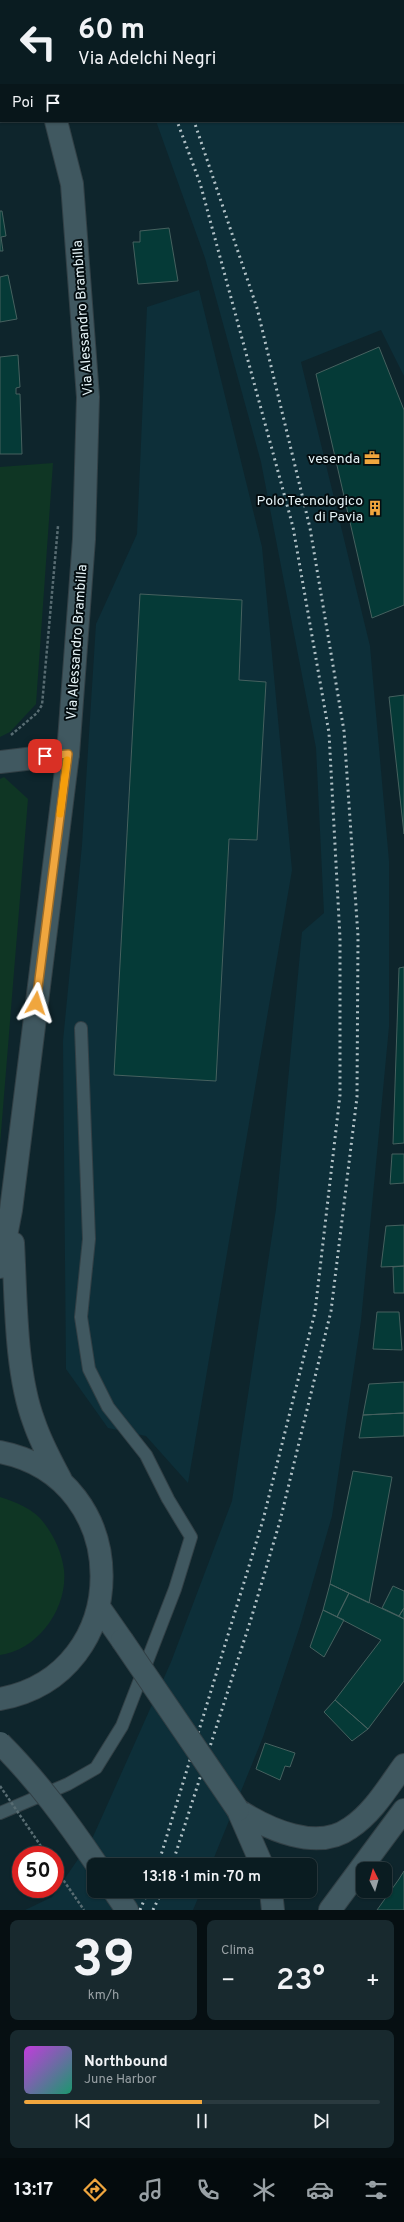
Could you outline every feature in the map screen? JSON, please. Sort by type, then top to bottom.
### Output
[{"type":"main road","name":"Via Alessandro Brambilla","points":[[0,1267],[11,1210],[68,754],[84,539],[88,397],[72,184],[56,122]]},
{"type":"main road","points":[[0,762],[68,754]]},
{"type":"main road","name":"Via Alessandro Brambilla","points":[[11,1210],[18,1333],[25,1386],[33,1421],[44,1448],[63,1483]]},
{"type":"main road","points":[[0,1452],[34,1464],[63,1483],[84,1509],[98,1540],[103,1574],[99,1607],[87,1637],[69,1662],[44,1683],[16,1696],[0,1699]]},
{"type":"main road","points":[[99,1607],[238,1810],[259,1858]]},
{"type":"main road","points":[[0,1743],[28,1771],[50,1799],[91,1858]]},
{"type":"main road","points":[[238,1810],[277,1830],[304,1837],[328,1837],[350,1829],[362,1818],[376,1803],[404,1765]]},
{"type":"main road","points":[[330,1910],[404,1810]]},
{"type":"main road","points":[[118,1898],[126,1910]]},
{"type":"main road","points":[[272,1898],[273,1910]]},
{"type":"lane","points":[[0,1813],[68,1784],[96,1768],[122,1726],[176,1589],[191,1537],[168,1499],[146,1456],[108,1407],[89,1369],[81,1317],[89,1239],[80,1028]]},
{"type":"path","points":[[0,1786],[40,1846]]},
{"type":"path","points":[[64,1881],[84,1910]]},
{"type":"shaded area","points":[[156,122],[404,122],[404,376],[381,330],[301,362],[370,646],[389,861],[389,1027],[361,1321],[332,1516],[300,1626],[263,1737],[214,1858],[87,1858],[87,1898],[198,1898],[193,1910],[25,1910],[50,1898],[64,1898],[64,1880],[92,1839],[171,1662],[232,1501],[276,1209],[302,932],[324,913],[316,748],[261,462],[205,258]]},
{"type":"shaded area","points":[[199,290],[262,547],[292,870],[188,1483],[146,1436],[108,1428],[66,1369],[63,1041],[82,845],[96,624],[137,534],[147,307]]},
{"type":"green space","points":[[53,463],[36,704],[10,732],[0,737],[0,467]]},
{"type":"green space","points":[[4,777],[28,799],[0,1145],[0,779]]},
{"type":"green space","points":[[0,1497],[30,1510],[40,1518],[48,1528],[57,1545],[61,1557],[64,1570],[64,1584],[61,1599],[56,1612],[48,1625],[27,1645],[0,1655]]},
{"type":"building","points":[[0,211],[2,211],[6,236],[1,237],[3,251],[0,251]]},
{"type":"building","points":[[169,228],[178,281],[138,284],[133,242],[140,242],[140,231]]},
{"type":"building","points":[[8,275],[17,319],[0,322],[0,277]]},
{"type":"building","name":"Polo Tecnologico di Pavia","points":[[379,347],[404,410],[404,605],[372,618],[316,374]]},
{"type":"building","points":[[18,355],[20,387],[16,388],[16,394],[20,394],[22,454],[0,454],[0,357]]},
{"type":"building","points":[[140,594],[242,600],[239,680],[266,682],[257,840],[229,839],[216,1081],[114,1075]]},
{"type":"building","points":[[404,695],[404,834],[389,697]]},
{"type":"building","points":[[404,967],[404,1143],[393,1144],[399,968]]},
{"type":"building","points":[[392,1154],[404,1154],[404,1183],[390,1184]]},
{"type":"building","points":[[404,1225],[404,1266],[381,1267],[386,1226]]},
{"type":"building","points":[[404,1266],[404,1293],[394,1293],[393,1267]]},
{"type":"building","points":[[377,1312],[399,1312],[402,1350],[373,1349]]},
{"type":"building","points":[[404,1382],[404,1413],[363,1415],[369,1384]]},
{"type":"building","points":[[404,1413],[404,1436],[359,1438],[363,1415]]},
{"type":"building","points":[[353,1471],[392,1477],[369,1603],[330,1584]]},
{"type":"building","points":[[330,1584],[349,1593],[337,1617],[323,1610]]},
{"type":"building","points":[[393,1586],[404,1591],[404,1608],[399,1616],[382,1608]]},
{"type":"building","points":[[349,1593],[404,1619],[404,1681],[368,1729],[335,1700],[381,1640],[337,1617]]},
{"type":"building","points":[[404,1608],[404,1619],[399,1616]]},
{"type":"building","points":[[323,1610],[344,1620],[324,1657],[310,1647]]},
{"type":"building","points":[[335,1700],[368,1729],[352,1741],[324,1712]]},
{"type":"building","points":[[265,1743],[295,1753],[290,1767],[285,1766],[280,1780],[256,1769]]},
{"type":"building","points":[[404,1871],[404,1910],[377,1910],[386,1898],[392,1898],[392,1889]]},
{"type":"railway","points":[[160,1858],[263,1520],[315,1312],[340,1095],[340,938],[329,733],[293,527],[200,183],[177,122]]},
{"type":"railway","points":[[174,1858],[251,1619],[280,1521],[331,1311],[357,1097],[358,936],[344,731],[310,528],[257,308],[194,122]]},
{"type":"railway","points":[[140,1910],[145,1898]]},
{"type":"railway","points":[[153,1910],[159,1898]]},
{"type":"slow traffic","points":[[60,814],[67,760]]},
{"type":"place","name":"vesenda","points":[[372,458]]},
{"type":"place","name":"Polo Tecnologico di Pavia","points":[[375,508]]},
{"type":"route","points":[[36,1003],[68,754],[45,756]]}]
